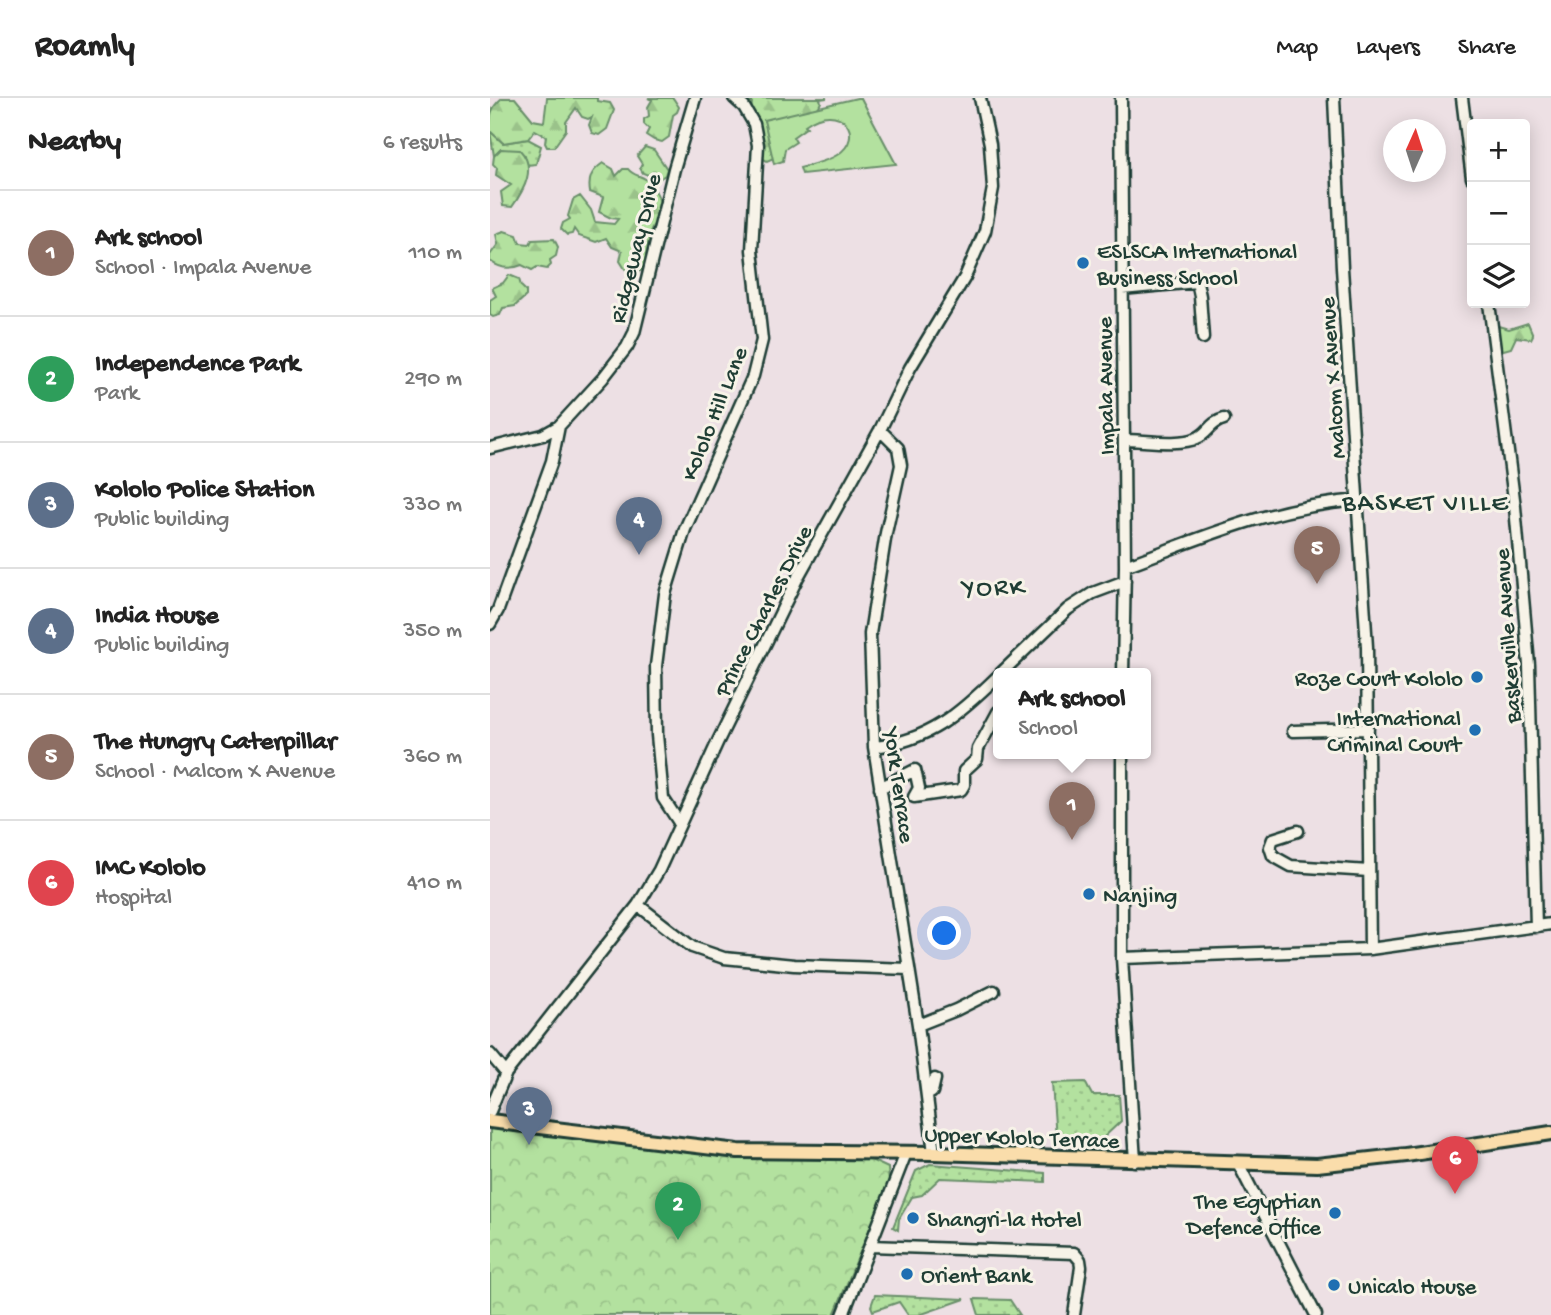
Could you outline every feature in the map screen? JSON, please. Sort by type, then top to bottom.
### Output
[{"type":"main road","name":"Upper Kololo Terrace","points":[[490,1121],[738,1150],[1317,1165],[1406,1156],[1551,1133]]},
{"type":"street","name":"Ridgeway Drive","points":[[559,426],[603,378],[634,333],[671,179],[695,98]]},
{"type":"street","name":"Kololo Hill Lane","points":[[680,824],[663,798],[658,759],[655,686],[665,594],[685,529],[753,376],[762,340],[752,250],[758,145],[754,124],[744,107],[734,98]]},
{"type":"street","name":"Prince Charles Drive","points":[[490,1111],[506,1073],[638,905],[659,870],[798,577],[880,430],[909,368],[965,277],[985,231],[993,188],[993,167],[980,98]]},
{"type":"street","name":"Impala Avenue","points":[[1121,98],[1125,566],[1123,668]]},
{"type":"street","name":"Malcom X Avenue","points":[[1334,98],[1342,268],[1367,647],[1370,949]]},
{"type":"street","points":[[1462,98],[1467,138]]},
{"type":"street","points":[[1122,289],[1197,282],[1203,338]]},
{"type":"street","name":"Baskerville Avenue","points":[[1490,308],[1516,507],[1530,665],[1536,927]]},
{"type":"street","points":[[1124,440],[1195,439],[1203,435],[1214,421],[1224,419]]},
{"type":"street","points":[[490,448],[543,435],[559,426]]},
{"type":"street","points":[[490,624],[498,610],[552,461],[559,426]]},
{"type":"street","name":"York Terrace","points":[[880,430],[898,448],[901,465],[886,533],[870,634],[874,747],[918,1025],[934,1153]]},
{"type":"street","points":[[1125,566],[1255,518],[1287,509],[1359,500]]},
{"type":"street","points":[[1007,668],[1068,609],[1094,593],[1125,581]]},
{"type":"street","points":[[874,747],[911,740],[937,727],[993,682]]},
{"type":"street","points":[[880,788],[915,770],[919,788],[914,797],[961,790],[964,785],[964,771],[977,759],[978,749],[993,721]]},
{"type":"street","points":[[1293,731],[1368,729]]},
{"type":"street","points":[[1122,759],[1122,958],[1135,1161]]},
{"type":"street","points":[[663,798],[672,804],[689,804]]},
{"type":"street","points":[[1298,831],[1273,839],[1270,846],[1273,856],[1291,866],[1369,871]]},
{"type":"street","points":[[638,905],[692,947],[724,958],[794,965],[909,969]]},
{"type":"street","points":[[1122,958],[1370,949],[1551,924]]},
{"type":"street","points":[[918,1025],[994,991]]},
{"type":"street","points":[[490,1054],[506,1073]]},
{"type":"street","points":[[927,1095],[932,1092],[935,1079]]},
{"type":"street","points":[[843,1315],[906,1153]]},
{"type":"street","points":[[1238,1163],[1316,1315]]},
{"type":"street","points":[[870,1247],[1074,1253],[1080,1260],[1081,1267],[1074,1315]]},
{"type":"green space","points":[[502,98],[515,98],[533,120],[544,122],[547,98],[597,98],[597,101],[610,103],[614,110],[607,129],[599,135],[592,133],[589,125],[592,117],[582,117],[576,108],[554,147],[547,147],[546,136],[535,130],[528,139],[503,143],[490,131],[492,113]]},
{"type":"green space","points":[[648,98],[673,98],[679,107],[673,115],[669,137],[662,142],[646,135],[649,129],[644,124],[644,119],[649,116],[648,107],[652,100]]},
{"type":"green space","points":[[740,98],[827,98],[820,99],[817,111],[801,115],[778,156],[767,161],[754,154],[750,123],[752,102],[747,105]]},
{"type":"green space","points":[[861,98],[896,164],[802,174],[800,168],[837,155],[850,139],[850,130],[846,123],[829,116],[805,125],[807,127],[793,137],[796,142],[785,149],[783,161],[774,164],[764,120]]},
{"type":"green space","points":[[490,131],[503,143],[528,139],[541,146],[536,164],[527,165],[525,155],[501,149],[494,156]]},
{"type":"green space","points":[[645,147],[654,150],[667,169],[665,175],[659,179],[653,177],[654,172],[648,175],[640,168],[642,164],[637,156]]},
{"type":"green space","points":[[501,149],[520,150],[528,164],[527,179],[512,207],[503,206],[501,192],[511,185],[496,175],[497,168],[493,164],[494,156]]},
{"type":"green space","points":[[603,163],[613,169],[616,176],[623,169],[628,169],[648,180],[659,200],[660,213],[651,231],[644,265],[642,270],[636,273],[625,269],[620,261],[622,251],[612,247],[606,238],[596,242],[579,236],[574,229],[572,234],[567,235],[561,229],[563,223],[570,219],[568,216],[573,200],[580,196],[591,210],[595,222],[614,224],[618,219],[599,212],[603,197],[590,192],[591,176]]},
{"type":"green space","points":[[504,231],[517,235],[520,243],[530,244],[532,240],[554,239],[558,247],[556,256],[550,260],[551,265],[547,269],[537,267],[532,270],[522,265],[501,267],[490,261],[490,255],[498,244],[496,234]]},
{"type":"green space","points":[[509,275],[519,279],[526,296],[515,306],[503,308],[500,315],[493,317],[490,315],[490,300],[496,296],[492,288],[503,283]]},
{"type":"green space","points":[[1528,323],[1533,335],[1531,339],[1516,337],[1511,348],[1500,351],[1495,332],[1498,326],[1509,329]]},
{"type":"green space","points":[[1085,1082],[1092,1095],[1119,1095],[1121,1121],[1102,1139],[1056,1139],[1052,1083]]},
{"type":"green space","points":[[490,1129],[731,1156],[871,1160],[888,1168],[889,1182],[834,1315],[490,1315]]},
{"type":"green space","points":[[930,1164],[1045,1173],[1045,1182],[940,1178],[922,1195],[912,1197],[899,1219],[898,1230],[893,1227],[916,1171]]},
{"type":"green space","points":[[875,1295],[965,1299],[919,1315],[908,1315],[899,1302],[873,1311],[871,1306]]},
{"type":"green space","points":[[974,1299],[1010,1300],[1020,1315],[979,1315]]},
{"type":"place","name":"ESLSCA International Business School","points":[[1083,263]]},
{"type":"place","name":"India House","points":[[639,555]]},
{"type":"place","name":"The Hungry Caterpillar","points":[[1317,584]]},
{"type":"place","name":"Roze Court Kololo","points":[[1477,677]]},
{"type":"place","name":"International Criminal Court","points":[[1475,730]]},
{"type":"place","name":"Ark school","points":[[1072,840]]},
{"type":"place","name":"Nanjing","points":[[1089,894]]},
{"type":"place","name":"Kololo Police Station","points":[[529,1145]]},
{"type":"place","name":"IMC Kololo","points":[[1455,1194]]},
{"type":"place","name":"The Egyptian Defence Office","points":[[1335,1213]]},
{"type":"place","name":"Shangri-la Hotel","points":[[913,1218]]},
{"type":"place","name":"Independence Park","points":[[678,1240]]},
{"type":"place","name":"Orient Bank","points":[[907,1274]]},
{"type":"place","name":"Unicalo House","points":[[1334,1285]]},
{"type":"district","name":"BASKET VILLE","points":[[1426,501]]},
{"type":"district","name":"YORK","points":[[994,585]]}]
